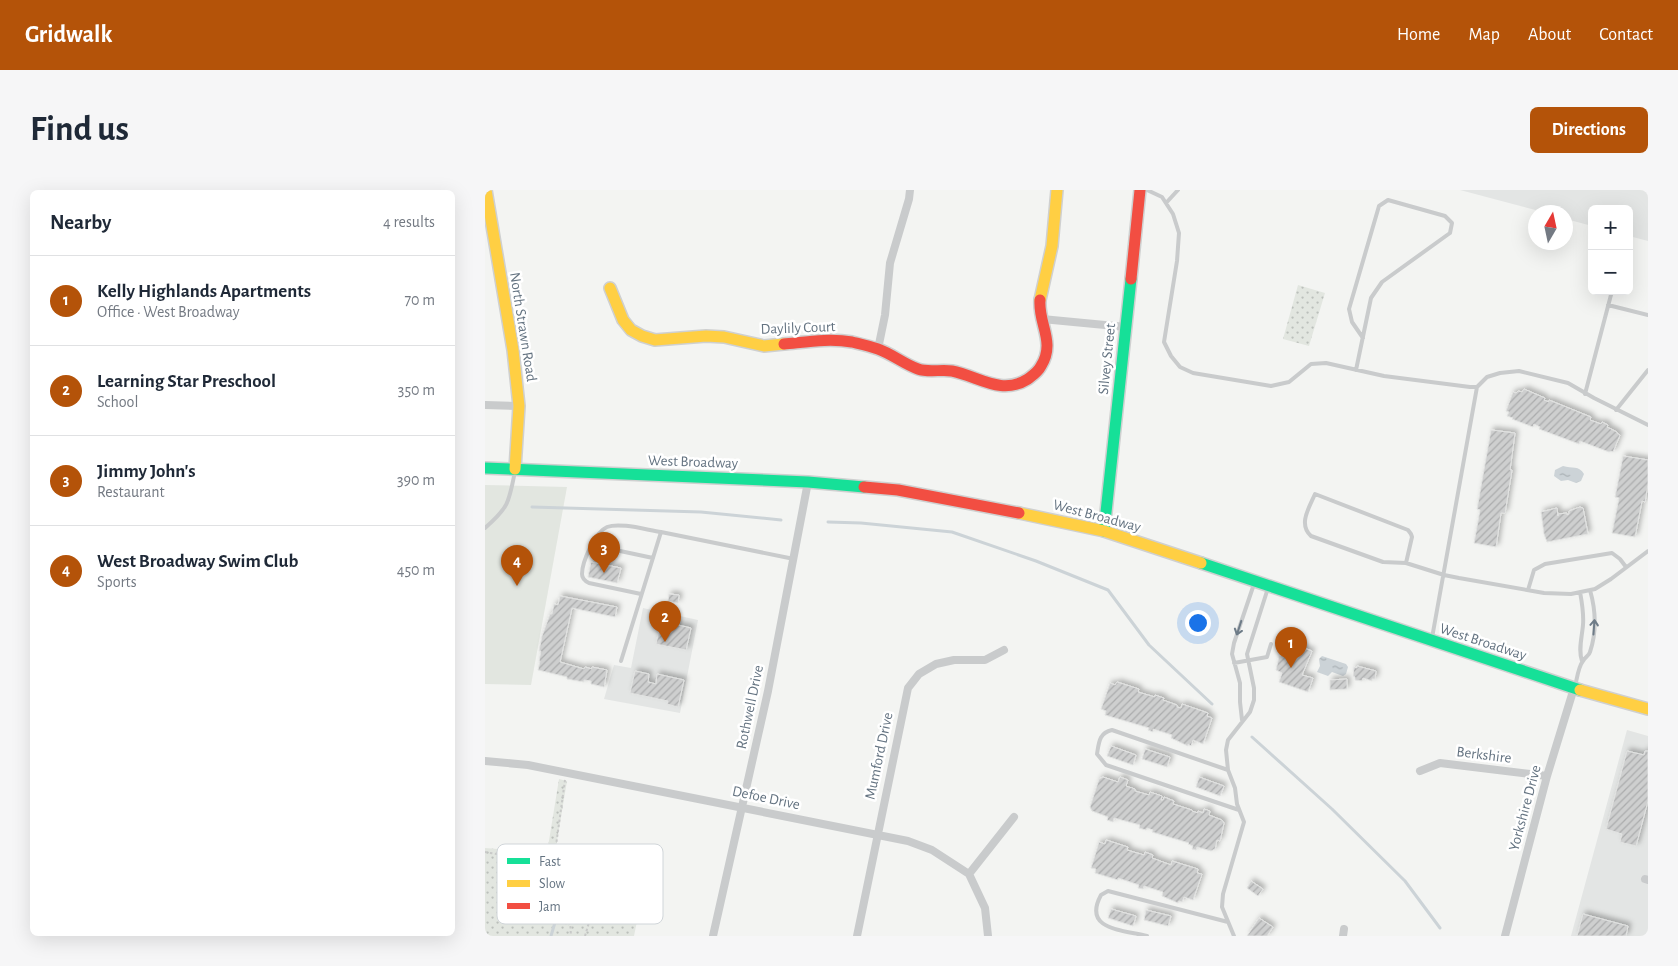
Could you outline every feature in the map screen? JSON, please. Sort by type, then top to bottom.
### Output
[{"type":"street","name":"North Strawn Road","points":[[486,190],[513,350],[519,406],[515,469]]},
{"type":"street","points":[[878,349],[885,315],[890,263],[910,190]]},
{"type":"street","points":[[1057,190],[1052,246],[1040,294],[1039,308],[1042,320],[1125,327]]},
{"type":"street","name":"Silvey Street","points":[[1104,531],[1140,190]]},
{"type":"street","name":"Daylily Court","points":[[610,288],[623,320],[631,330],[655,340],[706,336],[724,337],[764,346],[821,340],[850,342],[878,349],[920,370],[952,371],[995,386],[1011,386],[1023,382],[1035,374],[1042,365],[1048,339],[1042,320]]},
{"type":"street","points":[[485,405],[519,406]]},
{"type":"street","name":"West Broadway","points":[[485,468],[808,482],[916,493],[989,506],[1104,531],[1575,688],[1648,709]]},
{"type":"street","name":"Rothwell Drive","points":[[713,936],[767,691],[808,482]]},
{"type":"street","name":"Mumford Drive","points":[[857,936],[909,688],[919,674],[935,664],[954,660],[985,660],[1004,650]]},
{"type":"street","name":"Yorkshire Drive","points":[[1505,936],[1547,776],[1575,688]]},
{"type":"street","name":"Defoe Drive","points":[[485,761],[528,765],[908,841],[932,850],[969,874]]},
{"type":"street","name":"Berkshire","points":[[1420,771],[1440,763],[1547,776]]},
{"type":"street","points":[[988,936],[985,908],[969,874],[1014,817]]},
{"type":"lane","points":[[1147,190],[1162,197],[1173,214],[1179,233],[1177,261],[1164,342],[1180,368],[1193,373],[1271,386],[1289,382],[1311,364],[1326,363],[1384,376],[1477,387]]},
{"type":"lane","points":[[1166,203],[1178,190]]},
{"type":"lane","points":[[1356,370],[1363,338],[1371,298],[1382,282],[1450,233],[1452,223],[1445,216],[1388,200],[1379,206],[1349,309],[1352,322],[1363,338]]},
{"type":"lane","points":[[1585,394],[1611,295]]},
{"type":"lane","points":[[1608,305],[1648,315]]},
{"type":"lane","points":[[1617,410],[1648,370]]},
{"type":"lane","points":[[1432,641],[1477,387],[1487,378],[1500,372],[1519,371],[1568,383],[1585,394],[1648,425]]},
{"type":"lane","points":[[485,528],[502,513],[510,496],[515,469]]},
{"type":"lane","points":[[1406,563],[1412,537],[1408,530],[1315,494],[1304,522],[1306,531],[1311,536],[1383,562],[1406,563],[1444,575],[1528,590],[1571,594],[1595,589],[1648,551]]},
{"type":"lane","points":[[641,594],[589,583],[585,580],[582,574],[588,552],[604,528],[614,525],[661,532],[794,559]]},
{"type":"lane","points":[[621,661],[661,532]]},
{"type":"lane","points":[[592,545],[653,558]]},
{"type":"lane","points":[[1528,590],[1534,570],[1545,564],[1612,553],[1627,567]]},
{"type":"lane","points":[[1242,720],[1240,683],[1232,654],[1255,582]]},
{"type":"lane","points":[[1234,936],[1223,907],[1223,894],[1244,822],[1228,770],[1226,750],[1228,740],[1250,712],[1254,700],[1255,688],[1247,661],[1247,654],[1268,586]]},
{"type":"lane","points":[[1575,688],[1582,661],[1589,654],[1595,623],[1594,604],[1590,590]]},
{"type":"lane","points":[[1579,592],[1584,608],[1584,623],[1579,654],[1582,661]]},
{"type":"lane","points":[[1233,663],[1267,657],[1271,644]]},
{"type":"lane","points":[[1228,770],[1112,730],[1105,732],[1099,739],[1097,754],[1106,765],[1239,810]]},
{"type":"lane","points":[[1147,936],[1102,925],[1097,918],[1096,908],[1101,894],[1108,891],[1228,922]]},
{"type":"path","points":[[556,844],[567,773]]},
{"type":"path","points":[[585,936],[589,924]]},
{"type":"path","points":[[569,925],[571,936]]},
{"type":"shaded area","points":[[1460,190],[1648,190],[1648,241],[1633,237],[1633,205],[1588,205],[1588,225],[1573,221],[1573,205],[1528,205],[1528,208]]},
{"type":"shaded area","points":[[1298,285],[1325,293],[1309,346],[1283,339]]},
{"type":"shaded area","points":[[485,485],[567,487],[531,685],[485,684]]},
{"type":"shaded area","points":[[643,608],[698,620],[680,713],[604,699],[614,665],[631,668]]},
{"type":"shaded area","points":[[1627,730],[1648,736],[1648,936],[1571,936]]},
{"type":"shaded area","points":[[559,779],[567,781],[556,844],[548,844]]},
{"type":"shaded area","points":[[485,848],[497,849],[497,924],[636,924],[634,936],[485,936]]},
{"type":"water","points":[[1563,466],[1580,469],[1584,474],[1581,481],[1576,483],[1568,480],[1561,481],[1554,476],[1555,470]]},
{"type":"water","points":[[1322,656],[1346,664],[1348,667],[1346,674],[1343,676],[1332,672],[1328,676],[1317,672],[1320,666],[1319,659]]},
{"type":"building","points":[[1524,389],[1545,398],[1544,400],[1549,402],[1549,400],[1591,417],[1590,420],[1608,425],[1607,427],[1620,435],[1613,452],[1580,441],[1579,444],[1539,429],[1540,427],[1534,424],[1533,427],[1507,416],[1509,412],[1506,411],[1513,392],[1522,392]]},
{"type":"building","points":[[1491,430],[1515,433],[1510,470],[1512,470],[1505,513],[1501,513],[1496,547],[1474,543],[1480,510],[1477,509]]},
{"type":"building","points":[[1623,456],[1648,460],[1648,484],[1645,502],[1642,501],[1635,537],[1612,533],[1619,498],[1615,497]]},
{"type":"building","points":[[1580,507],[1583,508],[1588,534],[1547,542],[1541,512],[1557,508],[1558,516],[1558,514],[1567,513],[1567,515],[1569,511]]},
{"type":"building","points":[[591,562],[621,568],[617,583],[588,577]]},
{"type":"building","points":[[669,594],[679,595],[678,603],[668,601]]},
{"type":"building","points":[[560,596],[617,607],[615,617],[572,608],[560,662],[584,669],[585,667],[592,669],[592,667],[607,670],[604,687],[591,684],[591,681],[584,680],[584,682],[567,679],[567,677],[538,670],[542,636],[550,614],[552,614],[554,604],[558,605]]},
{"type":"building","points":[[661,621],[691,628],[686,650],[656,644]]},
{"type":"building","points":[[1293,644],[1312,651],[1302,675],[1313,678],[1308,692],[1279,682],[1282,673],[1276,670],[1279,656],[1281,656],[1283,650],[1290,652]]},
{"type":"building","points":[[1357,666],[1376,671],[1375,679],[1372,679],[1372,681],[1363,678],[1362,681],[1355,680],[1353,676],[1354,667],[1357,668]]},
{"type":"building","points":[[635,671],[649,674],[648,682],[656,684],[657,674],[684,680],[678,707],[667,704],[668,701],[630,693]]},
{"type":"building","points":[[1347,679],[1347,689],[1330,690],[1330,680]]},
{"type":"building","points":[[1117,682],[1139,689],[1138,692],[1164,698],[1163,700],[1177,705],[1177,707],[1181,708],[1182,704],[1208,713],[1207,716],[1212,718],[1203,744],[1193,740],[1191,746],[1188,744],[1188,746],[1171,738],[1172,735],[1153,729],[1153,732],[1148,730],[1149,728],[1105,715],[1106,711],[1101,709],[1110,683],[1115,685]]},
{"type":"building","points":[[1111,746],[1136,755],[1133,765],[1107,756]]},
{"type":"building","points":[[1145,749],[1170,757],[1167,767],[1142,759]]},
{"type":"building","points":[[1627,751],[1644,755],[1645,751],[1648,751],[1648,801],[1636,846],[1620,842],[1622,834],[1606,829]]},
{"type":"building","points":[[1103,777],[1118,782],[1120,777],[1128,780],[1126,786],[1135,789],[1135,791],[1149,795],[1150,792],[1162,796],[1161,800],[1164,797],[1174,801],[1173,804],[1198,813],[1198,811],[1203,813],[1204,809],[1210,811],[1209,815],[1222,820],[1224,823],[1220,841],[1217,840],[1215,849],[1211,851],[1197,847],[1196,850],[1192,849],[1193,846],[1189,843],[1152,832],[1153,830],[1147,828],[1146,830],[1139,828],[1140,825],[1114,818],[1113,822],[1107,820],[1108,817],[1092,811],[1090,807],[1099,779]]},
{"type":"building","points":[[1199,777],[1224,786],[1220,796],[1196,787]]},
{"type":"building","points":[[1106,840],[1128,847],[1127,850],[1144,855],[1145,852],[1153,855],[1152,858],[1171,865],[1172,861],[1198,869],[1197,873],[1202,874],[1193,900],[1184,897],[1182,902],[1179,901],[1178,903],[1162,896],[1163,892],[1144,886],[1143,889],[1138,888],[1139,885],[1095,873],[1096,869],[1091,868],[1099,842],[1105,844]]},
{"type":"building","points":[[1251,881],[1263,889],[1258,896],[1247,888]]},
{"type":"building","points":[[1111,909],[1136,916],[1133,926],[1108,918]]},
{"type":"building","points":[[1146,910],[1171,916],[1168,926],[1144,920]]},
{"type":"building","points":[[1583,914],[1628,926],[1626,936],[1577,936]]},
{"type":"building","points":[[1259,918],[1273,927],[1267,936],[1247,936]]},
{"type":"waterway","points":[[532,507],[701,512],[781,520]]},
{"type":"waterway","points":[[828,522],[861,523],[952,532],[1036,561],[1108,590],[1149,645],[1212,704]]},
{"type":"waterway","points":[[1252,737],[1332,809],[1405,881],[1440,928]]},
{"type":"waterway","points":[[551,936],[555,924]]},
{"type":"traffic: fast","points":[[1104,531],[1131,279]]},
{"type":"traffic: fast","points":[[485,468],[808,482],[864,487]]},
{"type":"traffic: fast","points":[[1201,563],[1580,690]]},
{"type":"traffic: slow","points":[[486,190],[513,350],[519,406],[515,469]]},
{"type":"traffic: slow","points":[[1040,300],[1052,246],[1057,190]]},
{"type":"traffic: slow","points":[[610,288],[623,320],[631,330],[642,336],[655,340],[706,336],[724,337],[764,346],[784,344]]},
{"type":"traffic: slow","points":[[1019,513],[1104,531],[1201,563]]},
{"type":"traffic: slow","points":[[1580,690],[1648,709]]},
{"type":"traffic: jam","points":[[1131,279],[1140,190]]},
{"type":"traffic: jam","points":[[784,344],[826,340],[852,342],[883,351],[918,369],[926,371],[952,371],[990,383],[1008,386],[1028,379],[1038,370],[1045,357],[1047,341],[1041,317],[1040,300]]},
{"type":"traffic: jam","points":[[864,487],[898,490],[1019,513]]},
{"type":"place","name":"Jimmy John's","points":[[604,573]]},
{"type":"place","name":"West Broadway Swim Club","points":[[517,586]]},
{"type":"place","name":"Learning Star Preschool","points":[[665,642]]},
{"type":"place","name":"Kelly Highlands Apartments","points":[[1291,668]]}]
